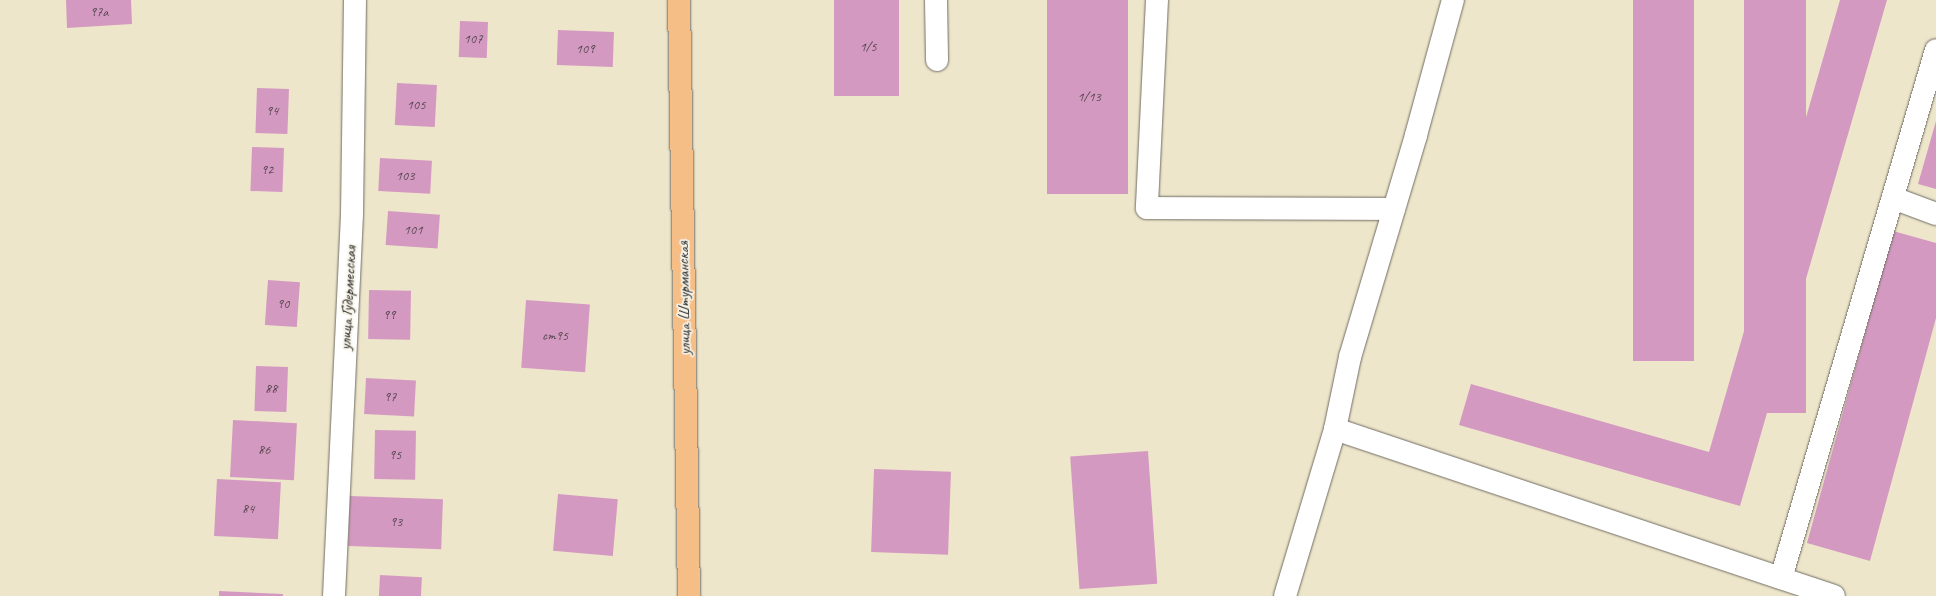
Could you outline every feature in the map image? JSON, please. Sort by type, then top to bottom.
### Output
[{"type":"main road","name":"улица Штурманская","points":[[679,0],[689,596]]},
{"type":"street","name":"улица Гудермесская","points":[[334,596],[352,214],[356,0]]},
{"type":"street","points":[[936,0],[936,60]]},
{"type":"street","points":[[1157,0],[1147,208],[1394,209]]},
{"type":"street","points":[[1285,596],[1335,429],[1350,357],[1394,209],[1453,0]]},
{"type":"street","points":[[1781,578],[1936,50]]},
{"type":"street","points":[[1893,198],[1936,214]]},
{"type":"street","points":[[1335,429],[1834,596]]},
{"type":"building","points":[[66,0],[131,0],[132,24],[67,28]]},
{"type":"building","points":[[834,0],[899,0],[899,96],[834,96]]},
{"type":"building","points":[[1047,0],[1128,0],[1128,194],[1047,194]]},
{"type":"building","points":[[1633,0],[1694,0],[1694,361],[1633,361]]},
{"type":"building","points":[[1744,0],[1806,0],[1806,413],[1744,413]]},
{"type":"building","points":[[1840,0],[1887,0],[1740,506],[1459,425],[1471,384],[1709,452]]},
{"type":"building","points":[[460,21],[488,22],[487,58],[459,57]]},
{"type":"building","points":[[558,30],[614,32],[613,67],[557,65]]},
{"type":"building","points":[[397,83],[437,85],[435,127],[395,125]]},
{"type":"building","points":[[257,88],[289,89],[287,134],[255,133]]},
{"type":"building","points":[[1936,121],[1936,189],[1918,184]]},
{"type":"building","points":[[252,147],[284,148],[282,192],[250,191]]},
{"type":"building","points":[[380,158],[432,161],[430,194],[378,191]]},
{"type":"building","points":[[388,211],[440,215],[438,249],[386,245]]},
{"type":"building","points":[[1893,231],[1936,243],[1936,318],[1870,561],[1807,543]]},
{"type":"building","points":[[268,280],[300,282],[297,327],[265,325]]},
{"type":"building","points":[[369,290],[411,291],[410,340],[368,339]]},
{"type":"building","points":[[526,300],[590,304],[585,372],[521,368]]},
{"type":"building","points":[[256,366],[288,367],[286,412],[254,411]]},
{"type":"building","points":[[366,378],[416,381],[414,417],[364,414]]},
{"type":"building","points":[[233,420],[297,423],[294,480],[230,477]]},
{"type":"building","points":[[375,430],[416,431],[415,480],[374,479]]},
{"type":"building","points":[[1148,451],[1157,584],[1079,589],[1070,456]]},
{"type":"building","points":[[874,469],[951,472],[948,555],[871,552]]},
{"type":"building","points":[[217,479],[281,482],[278,539],[214,536]]},
{"type":"building","points":[[558,494],[618,499],[613,556],[553,551]]},
{"type":"building","points":[[350,496],[443,499],[441,549],[348,546]]},
{"type":"building","points":[[380,575],[422,577],[421,596],[379,596]]},
{"type":"building","points":[[219,591],[283,594],[283,596],[219,596]]}]
